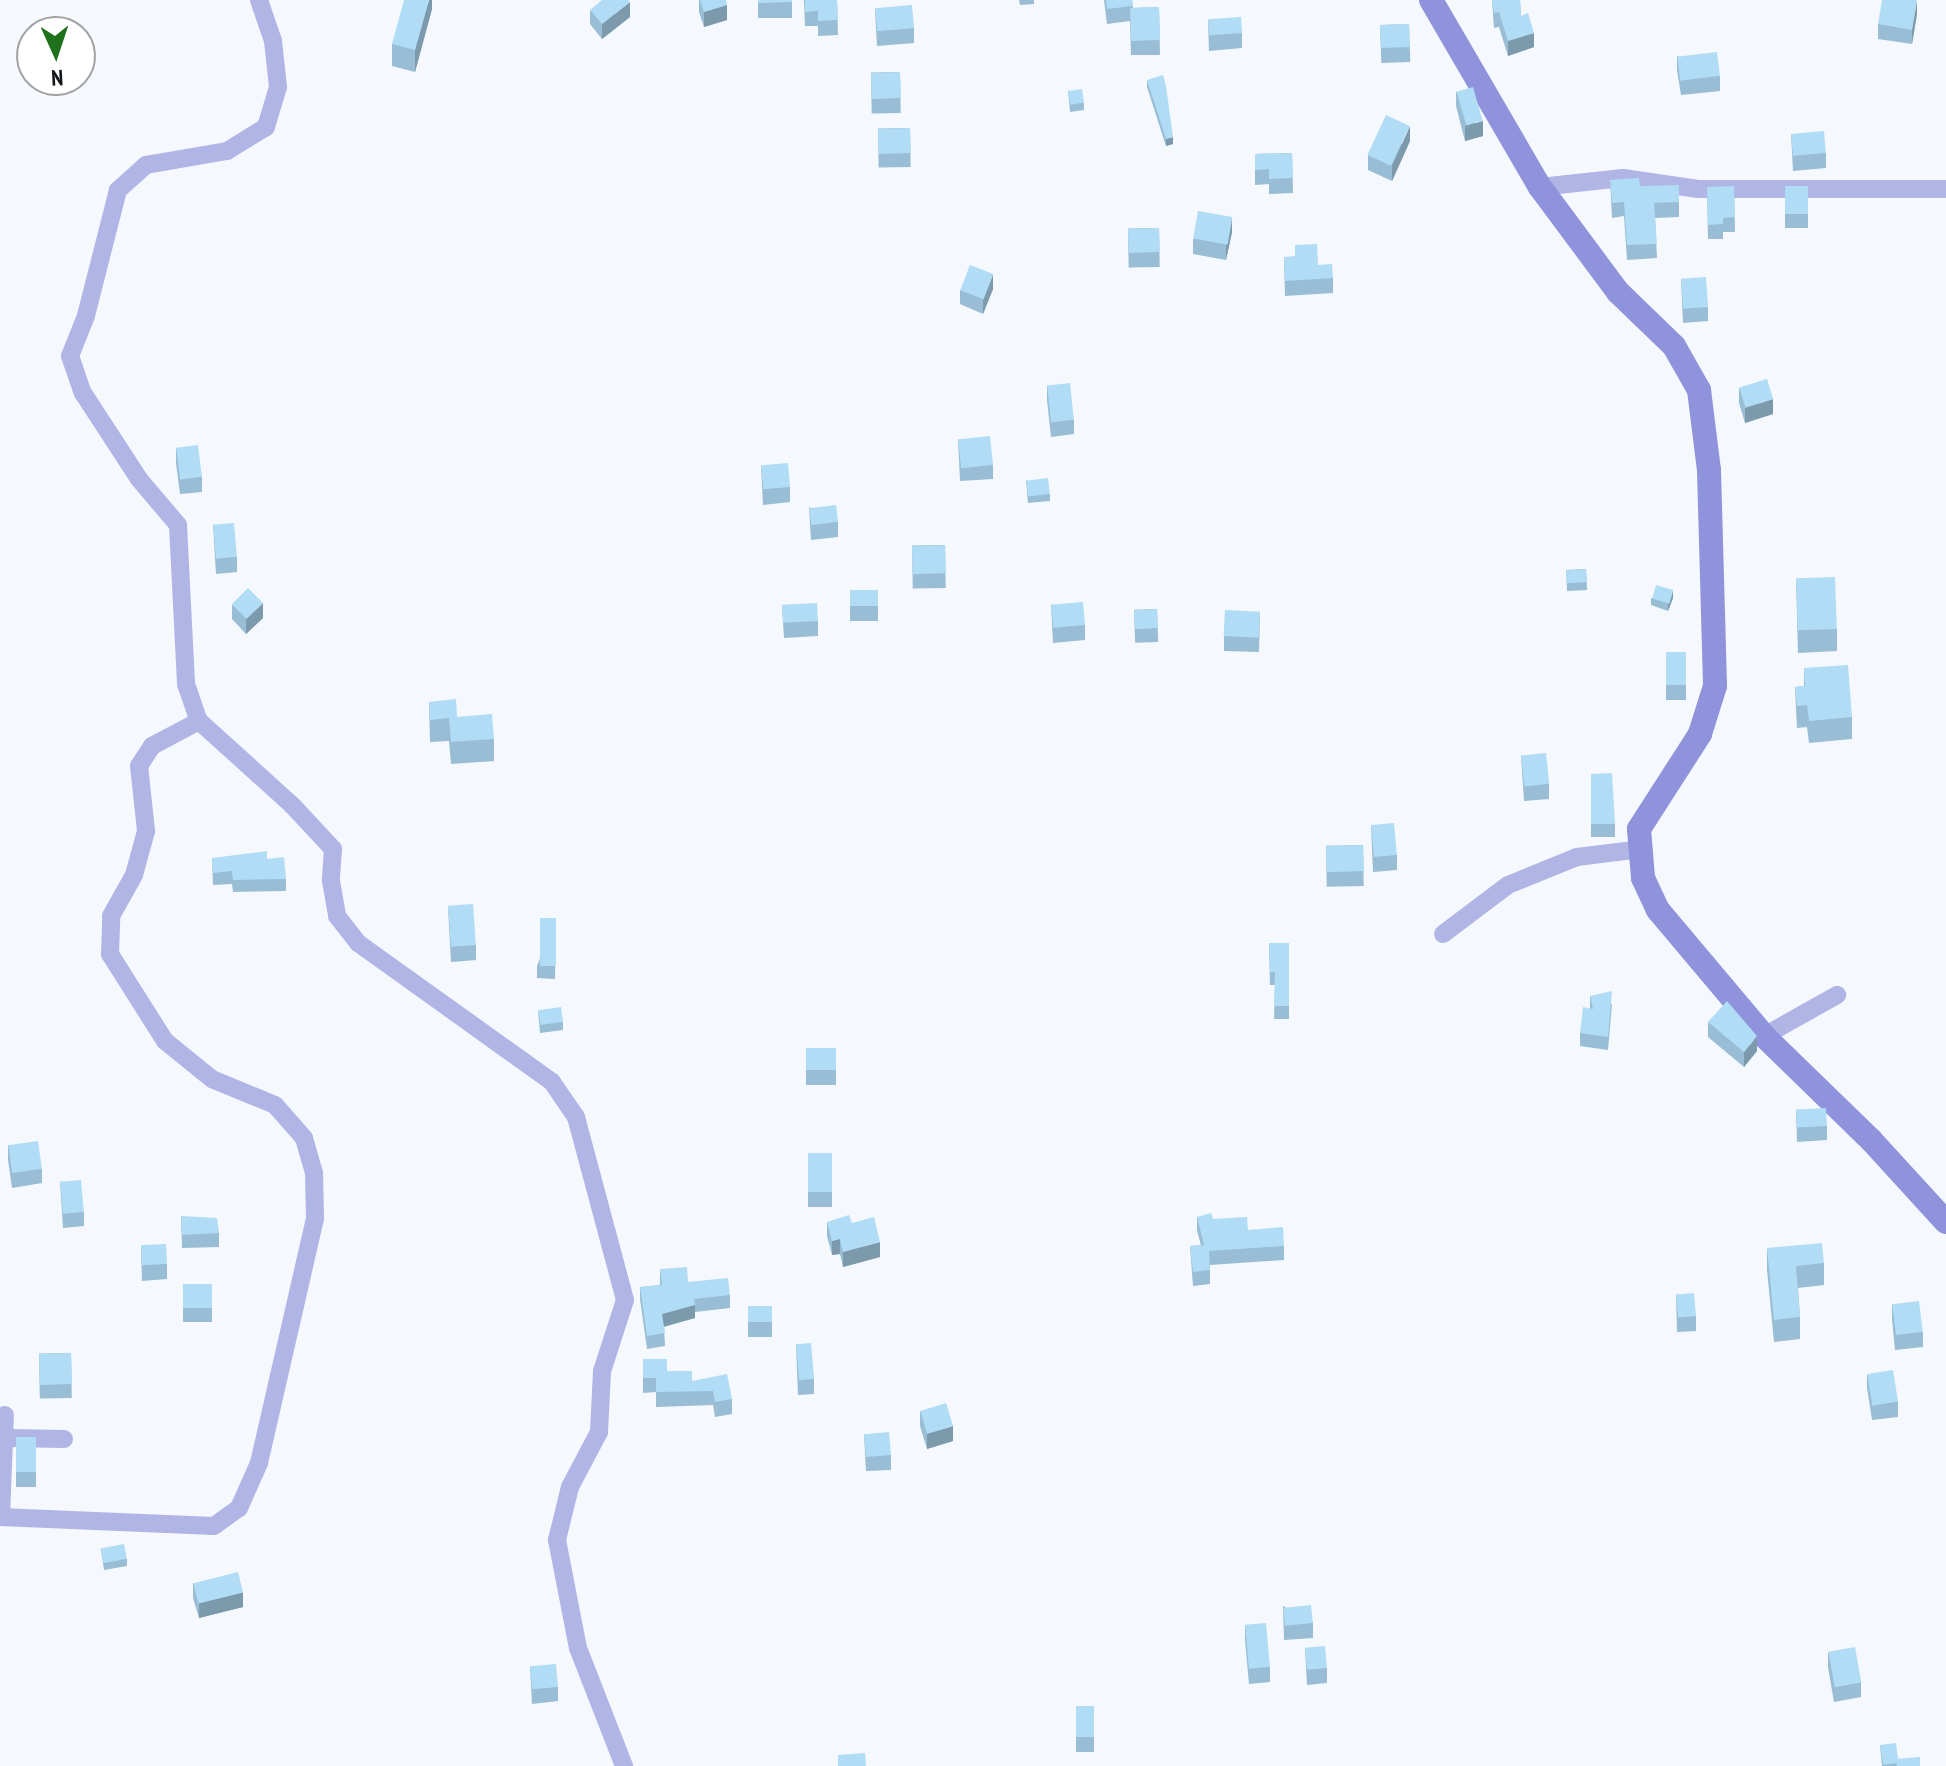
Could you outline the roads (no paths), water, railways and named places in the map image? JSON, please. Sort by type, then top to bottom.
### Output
[{"type":"street","points":[[259,0],[273,41],[278,87],[266,127],[227,151],[146,165],[118,190],[86,316],[70,356],[83,393],[139,479],[178,525],[186,684],[199,721],[292,805],[333,849],[337,916],[358,943],[552,1082],[576,1117],[625,1300],[602,1371],[599,1432],[570,1487],[557,1540],[578,1648],[624,1766]]},
{"type":"street","points":[[1431,0],[1540,187],[1618,292],[1674,346],[1699,390],[1709,470],[1715,686],[1700,734],[1639,829],[1643,878],[1658,910],[1764,1036],[1871,1140],[1946,1222]]},
{"type":"street","points":[[1540,187],[1623,178],[1698,189],[1946,189]]},
{"type":"street","points":[[5,1415],[0,1517],[214,1526],[239,1508],[259,1463],[315,1219],[314,1173],[304,1138],[275,1105],[212,1079],[165,1041],[110,954],[111,916],[134,875],[146,831],[139,766],[152,746],[199,721]]},
{"type":"street","points":[[1443,934],[1508,885],[1577,857],[1641,849]]},
{"type":"street","points":[[1764,1036],[1837,995]]},
{"type":"street","points":[[4,1438],[64,1439]]}]
